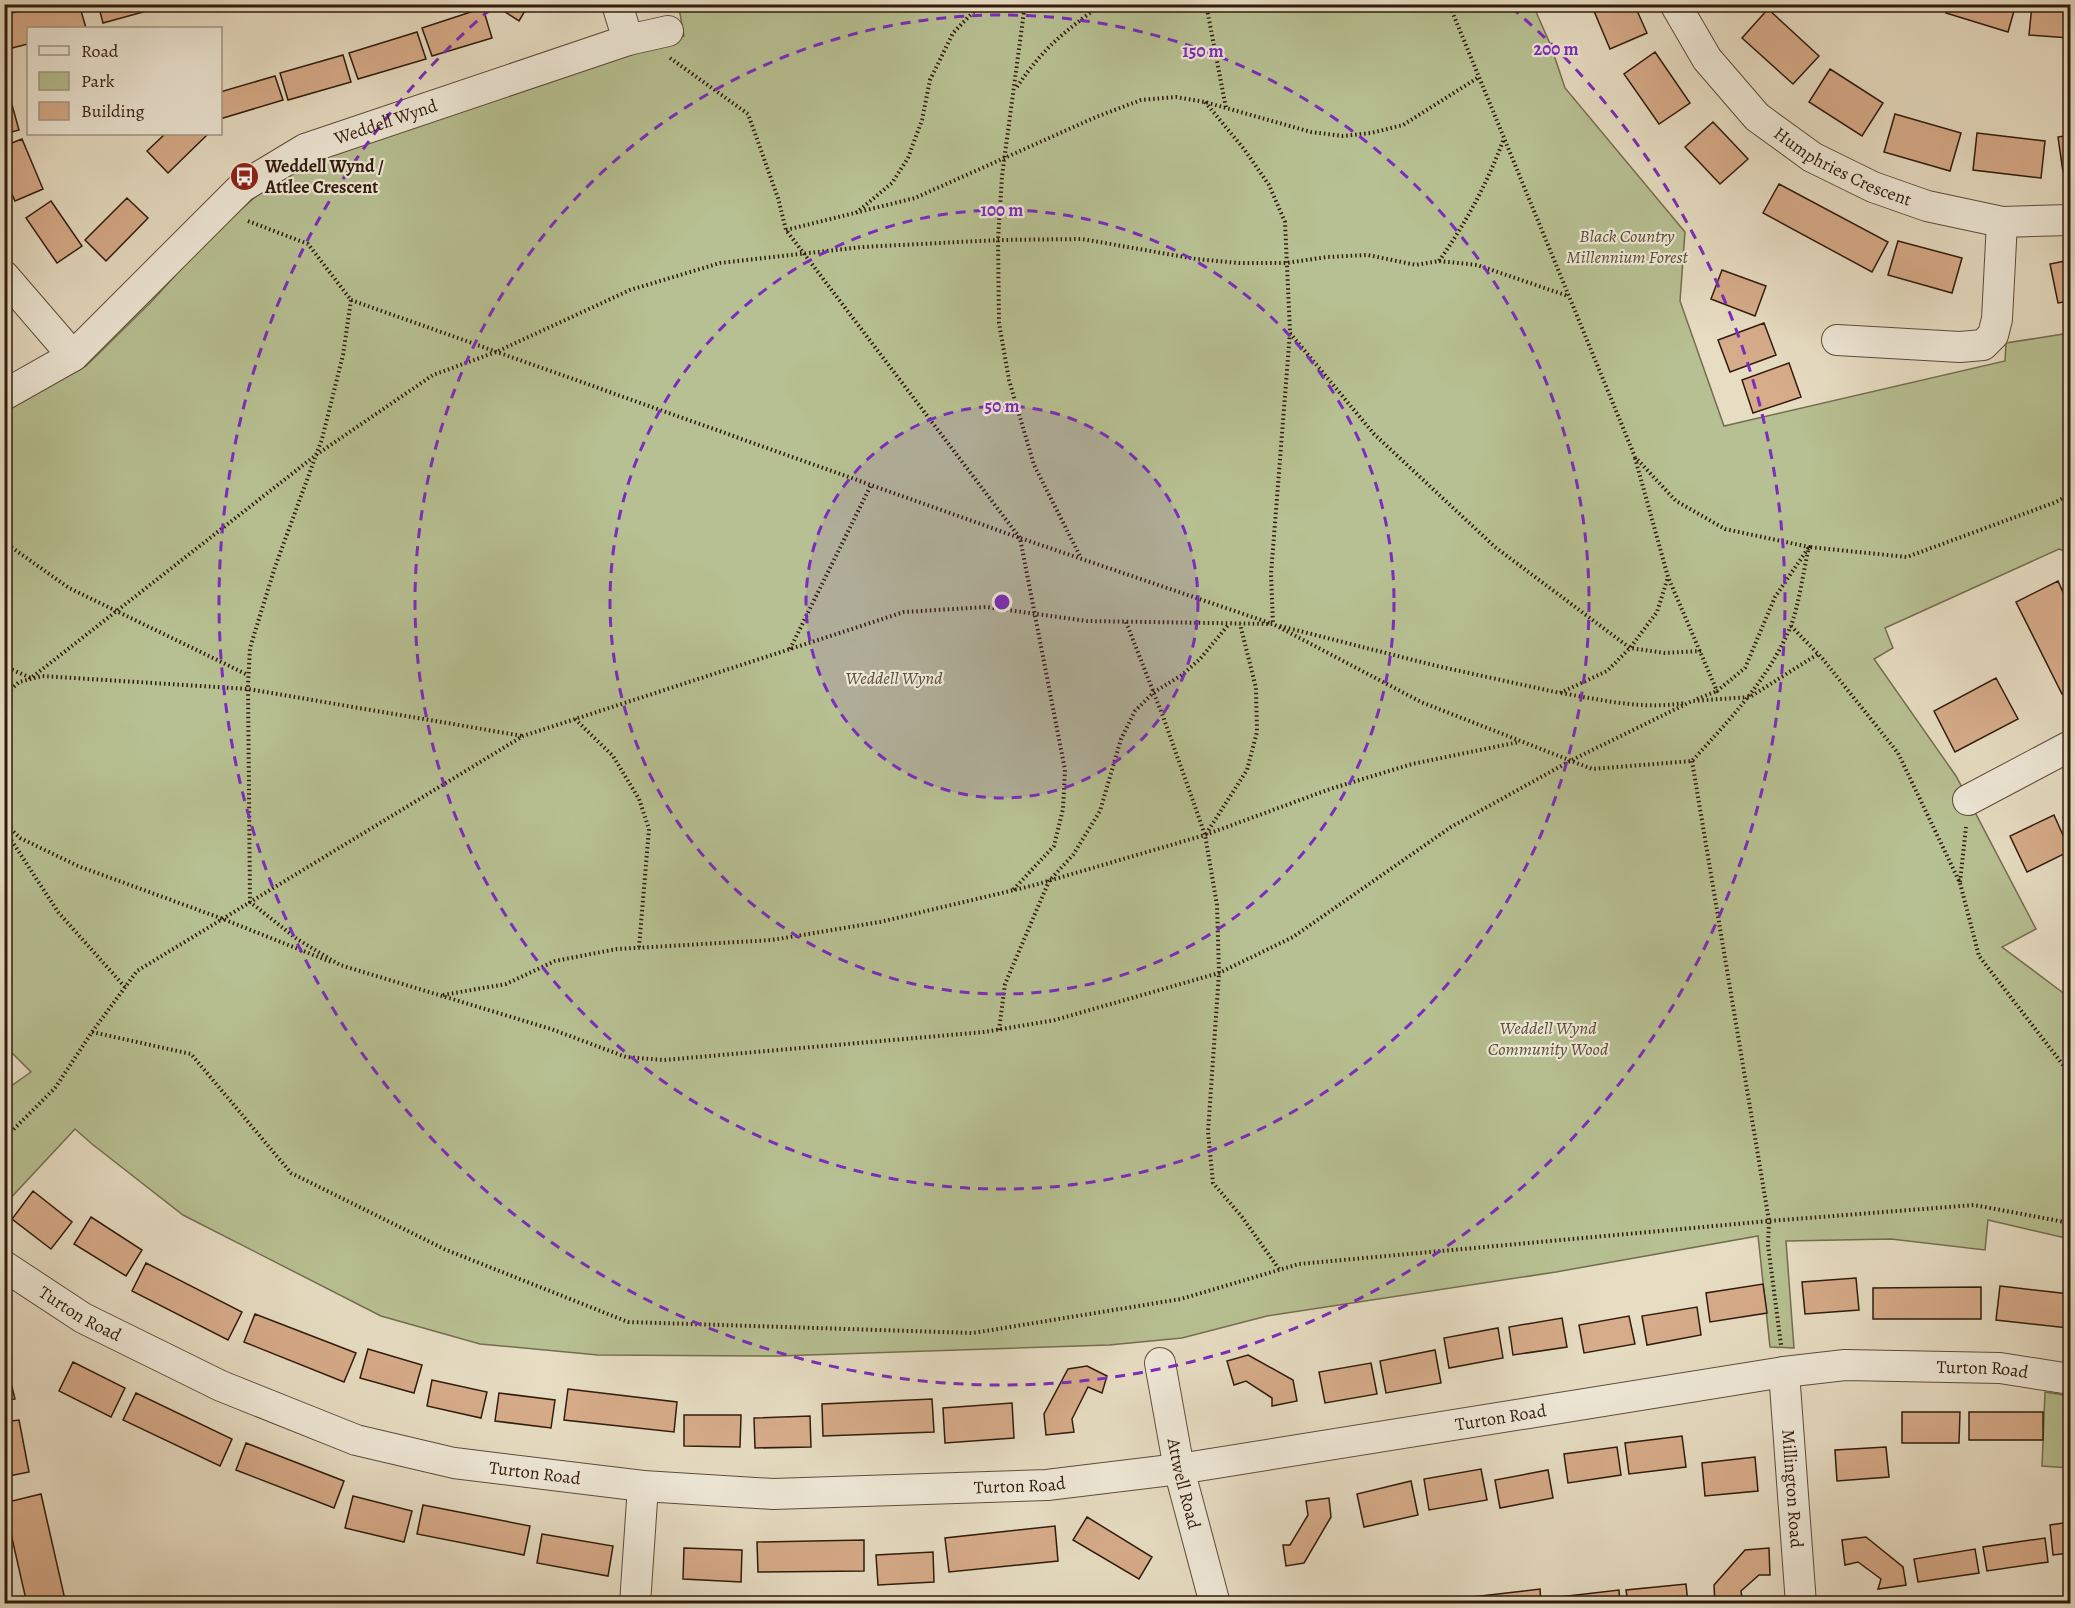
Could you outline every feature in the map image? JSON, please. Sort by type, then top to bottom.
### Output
[{"type":"street","points":[[617,4],[628,40]]},
{"type":"street","name":"Humphries Crescent","points":[[1675,4],[1707,59],[1757,117],[1812,157],[1873,187],[1916,202],[2002,222],[2070,220]]},
{"type":"street","name":"Weddell Wynd","points":[[4,395],[73,356],[242,188],[305,149],[628,40],[674,33]]},
{"type":"street","points":[[1837,340],[1960,347],[1983,345],[1993,335],[1998,319],[2002,222]]},
{"type":"street","points":[[4,276],[73,356]]},
{"type":"street","points":[[1968,800],[2070,746]]},
{"type":"street","name":"Turton Road","points":[[4,1266],[82,1318],[221,1386],[356,1440],[454,1463],[643,1486],[772,1494],[1047,1485],[1179,1469],[1784,1372],[1856,1365],[2000,1368],[2070,1379]]},
{"type":"street","name":"Attwell Road","points":[[1160,1363],[1179,1469],[1215,1604]]},
{"type":"street","name":"Millington Road","points":[[1784,1372],[1801,1604]]},
{"type":"street","points":[[635,1604],[643,1486]]},
{"type":"path","points":[[734,4],[674,33],[748,114],[778,198],[786,230],[1020,538],[1065,770],[1063,809],[1054,846],[1011,891]]},
{"type":"path","points":[[855,213],[892,183],[908,158],[922,120],[930,80],[953,33],[981,4]]},
{"type":"path","points":[[1025,4],[1005,158],[998,240],[999,323],[1010,381],[1034,465],[1081,558]]},
{"type":"path","points":[[1015,89],[1032,63],[1057,37],[1102,4]]},
{"type":"path","points":[[1206,4],[1226,108]]},
{"type":"path","points":[[1449,4],[1635,457],[1668,577],[1717,691]]},
{"type":"path","points":[[786,230],[915,198],[1096,117],[1141,100],[1176,97],[1205,102],[1311,132],[1343,136],[1371,133],[1403,125],[1479,77]]},
{"type":"path","points":[[1205,102],[1244,149],[1269,185],[1285,222],[1290,332],[1271,574],[1274,624]]},
{"type":"path","points":[[1439,261],[1463,228],[1504,138]]},
{"type":"path","points":[[244,219],[308,244],[351,300],[1020,538],[1274,624],[1437,666],[1560,693],[1632,705],[1669,705],[1750,697],[1818,654]]},
{"type":"path","points":[[31,678],[316,455],[433,375],[496,352],[630,290],[720,263],[862,247],[998,240],[1082,239],[1196,259],[1239,263],[1286,263],[1327,257],[1368,255],[1416,265],[1439,261],[1477,265],[1569,296]]},
{"type":"path","points":[[250,902],[248,675],[250,648],[275,567],[322,439],[343,355],[351,300]]},
{"type":"path","points":[[1290,332],[1374,434],[1495,547],[1630,648],[1665,653],[1701,651]]},
{"type":"path","points":[[1635,457],[1676,501],[1725,529],[1809,547],[1907,557],[2056,502],[2070,494]]},
{"type":"path","points":[[789,649],[871,485]]},
{"type":"path","points":[[4,542],[69,588],[248,675]]},
{"type":"path","points":[[4,1138],[55,1088],[92,1032],[137,971],[523,736],[903,612],[986,608],[1087,621],[1274,624],[1421,702],[1592,769],[1692,761],[1750,697],[1772,664],[1791,626],[1809,547]]},
{"type":"path","points":[[4,822],[20,838],[78,866],[340,965],[551,1029],[627,1057],[664,1060],[999,1030],[1055,1020],[1219,973],[1293,937],[1451,827],[1570,761],[1717,691],[1745,668],[1775,597],[1809,547]]},
{"type":"path","points":[[1560,693],[1607,671],[1630,648],[1657,612],[1668,577]]},
{"type":"path","points":[[1126,622],[1206,835],[1217,905],[1219,973],[1208,1132],[1213,1183],[1242,1217],[1280,1270]]},
{"type":"path","points":[[999,1030],[1005,984],[1048,881],[1074,855],[1100,811],[1121,739],[1135,711],[1154,692],[1182,675],[1200,659],[1229,623]]},
{"type":"path","points":[[1206,835],[1247,770],[1257,732],[1257,688],[1240,624]]},
{"type":"path","points":[[1791,626],[1818,654],[1898,753],[1960,883],[1979,956],[2070,1074]]},
{"type":"path","points":[[4,666],[31,678]]},
{"type":"path","points":[[4,696],[19,681],[42,676],[248,689],[523,736]]},
{"type":"path","points":[[575,719],[614,756],[639,799],[649,829],[639,947]]},
{"type":"path","points":[[442,995],[506,984],[555,961],[617,949],[772,940],[880,922],[1011,891],[1206,835],[1330,789],[1412,764],[1519,742]]},
{"type":"path","points":[[1692,761],[1769,1221],[1768,1245],[1784,1372]]},
{"type":"path","points":[[1960,883],[1968,800]]},
{"type":"path","points":[[4,829],[58,912],[125,987]]},
{"type":"path","points":[[250,902],[297,939],[340,965]]},
{"type":"path","points":[[92,1032],[191,1054],[291,1173],[444,1249],[628,1322],[973,1333],[1181,1299],[1299,1264],[1769,1221],[1974,1205],[2070,1223]]},
{"type":"green space","name":"Weddell Wynd","points":[[685,5],[1533,5],[1551,46],[1565,88],[1685,232],[1680,301],[1724,426],[2005,361],[2006,343],[2070,333],[2070,553],[2059,549],[1885,628],[1893,648],[1874,659],[1956,776],[2036,929],[2002,947],[2070,998],[2070,1239],[1988,1220],[1985,1250],[1891,1239],[1786,1241],[1794,1348],[1770,1347],[1758,1236],[1556,1272],[1267,1316],[1182,1338],[1109,1345],[778,1356],[598,1355],[480,1344],[381,1316],[183,1215],[75,1129],[5,1204],[4,1091],[31,1072],[4,1045],[5,409],[86,366],[151,302],[214,233],[278,177],[352,144],[684,36],[679,8]]},
{"type":"green space","points":[[2045,1392],[2070,1396],[2070,1468],[2042,1466]]},
{"type":"building","points":[[45,4],[79,4],[86,27],[27,27],[27,44],[12,48],[4,15]]},
{"type":"building","points":[[98,4],[153,4],[154,9],[103,23]]},
{"type":"building","points":[[493,4],[529,4],[519,21]]},
{"type":"building","points":[[1591,4],[1634,4],[1647,33],[1610,49]]},
{"type":"building","points":[[1922,4],[1941,4],[1938,11]]},
{"type":"building","points":[[1949,4],[2016,4],[2008,32],[1946,13]]},
{"type":"building","points":[[2032,5],[2070,8],[2070,38],[2029,35]]},
{"type":"building","points":[[483,8],[492,38],[432,56],[422,28]]},
{"type":"building","points":[[1768,9],[1819,56],[1793,84],[1742,38]]},
{"type":"building","points":[[417,32],[426,59],[358,79],[349,53]]},
{"type":"building","points":[[1655,52],[1690,103],[1659,124],[1624,74]]},
{"type":"building","points":[[343,55],[351,82],[288,100],[280,73]]},
{"type":"building","points":[[1830,69],[1883,103],[1862,136],[1809,102]]},
{"type":"building","points":[[4,76],[19,130],[4,134]]},
{"type":"building","points":[[275,76],[283,100],[222,118],[222,91]]},
{"type":"building","points":[[1895,114],[1961,133],[1950,171],[1884,152]]},
{"type":"building","points":[[1713,122],[1748,159],[1720,184],[1685,147]]},
{"type":"building","points":[[1977,133],[2045,141],[2041,178],[1973,170]]},
{"type":"building","points":[[164,135],[207,135],[168,173],[147,151]]},
{"type":"building","points":[[2070,135],[2070,171],[2063,172],[2058,137]]},
{"type":"building","points":[[22,139],[43,189],[15,201],[4,177],[4,146]]},
{"type":"building","points":[[1779,184],[1888,242],[1872,272],[1763,213]]},
{"type":"building","points":[[127,198],[148,218],[106,261],[85,240]]},
{"type":"building","points":[[51,201],[82,246],[57,263],[26,218]]},
{"type":"building","points":[[1898,241],[1962,258],[1952,293],[1888,275]]},
{"type":"building","points":[[2070,260],[2070,301],[2058,303],[2050,264]]},
{"type":"building","points":[[1722,270],[1766,286],[1755,316],[1711,299]]},
{"type":"building","points":[[1764,323],[1776,355],[1730,372],[1718,340]]},
{"type":"building","points":[[1789,363],[1801,397],[1753,413],[1742,380]]},
{"type":"building","points":[[2058,581],[2070,608],[2070,690],[2062,694],[2016,602]]},
{"type":"building","points":[[1996,678],[2018,719],[1955,752],[1934,711]]},
{"type":"building","points":[[2070,813],[2070,833],[2063,817]]},
{"type":"building","points":[[2054,815],[2070,851],[2027,872],[2010,836]]},
{"type":"building","points":[[33,1191],[72,1222],[51,1249],[12,1219]]},
{"type":"building","points":[[91,1217],[142,1250],[126,1276],[74,1244]]},
{"type":"building","points":[[146,1263],[242,1312],[228,1340],[132,1291]]},
{"type":"building","points":[[1856,1278],[1859,1310],[1805,1314],[1802,1282]]},
{"type":"building","points":[[1763,1284],[1767,1313],[1710,1322],[1706,1293]]},
{"type":"building","points":[[2000,1286],[2070,1294],[2068,1328],[1996,1320]]},
{"type":"building","points":[[1981,1287],[1981,1319],[1873,1319],[1873,1288]]},
{"type":"building","points":[[1697,1307],[1701,1335],[1647,1345],[1642,1316]]},
{"type":"building","points":[[255,1314],[356,1353],[344,1382],[244,1342]]},
{"type":"building","points":[[1629,1316],[1635,1344],[1584,1353],[1579,1325]]},
{"type":"building","points":[[1562,1318],[1567,1347],[1513,1355],[1509,1327]]},
{"type":"building","points":[[1498,1328],[1503,1358],[1449,1368],[1444,1338]]},
{"type":"building","points":[[368,1349],[422,1365],[414,1393],[360,1378]]},
{"type":"building","points":[[1435,1350],[1441,1383],[1386,1393],[1380,1361]]},
{"type":"building","points":[[4,1355],[15,1399],[4,1401]]},
{"type":"building","points":[[1248,1355],[1293,1380],[1297,1401],[1272,1406],[1272,1398],[1246,1381],[1234,1385],[1227,1361]]},
{"type":"building","points":[[73,1362],[125,1388],[111,1417],[59,1391]]},
{"type":"building","points":[[1371,1363],[1377,1394],[1325,1403],[1319,1372]]},
{"type":"building","points":[[1087,1366],[1107,1376],[1102,1393],[1088,1387],[1072,1419],[1074,1432],[1046,1435],[1044,1414],[1068,1369]]},
{"type":"building","points":[[432,1380],[487,1392],[481,1418],[427,1406]]},
{"type":"building","points":[[568,1389],[677,1402],[674,1432],[564,1420]]},
{"type":"building","points":[[136,1393],[232,1439],[220,1466],[123,1420]]},
{"type":"building","points":[[499,1393],[555,1400],[551,1428],[495,1421]]},
{"type":"building","points":[[932,1399],[934,1432],[823,1436],[822,1404]]},
{"type":"building","points":[[1012,1403],[1014,1438],[945,1443],[943,1408]]},
{"type":"building","points":[[1902,1412],[1960,1412],[1959,1443],[1902,1443]]},
{"type":"building","points":[[1969,1412],[2043,1412],[2043,1440],[1969,1440]]},
{"type":"building","points":[[684,1415],[741,1415],[740,1447],[684,1446]]},
{"type":"building","points":[[810,1416],[811,1447],[755,1448],[754,1418]]},
{"type":"building","points":[[19,1420],[29,1472],[4,1477],[4,1422]]},
{"type":"building","points":[[1682,1436],[1686,1467],[1629,1474],[1625,1443]]},
{"type":"building","points":[[246,1443],[344,1481],[334,1508],[236,1470]]},
{"type":"building","points":[[1617,1447],[1621,1475],[1568,1483],[1564,1454]]},
{"type":"building","points":[[1886,1447],[1889,1477],[1837,1481],[1835,1450]]},
{"type":"building","points":[[1755,1457],[1758,1491],[1705,1496],[1702,1463]]},
{"type":"building","points":[[1481,1469],[1487,1500],[1429,1510],[1424,1479]]},
{"type":"building","points":[[1548,1470],[1553,1498],[1500,1508],[1495,1480]]},
{"type":"building","points":[[1411,1481],[1418,1515],[1364,1527],[1357,1494]]},
{"type":"building","points":[[41,1494],[66,1604],[27,1604],[4,1503]]},
{"type":"building","points":[[353,1496],[412,1511],[404,1542],[345,1528]]},
{"type":"building","points":[[1329,1498],[1331,1517],[1304,1563],[1286,1566],[1283,1545],[1290,1545],[1308,1515],[1306,1501]]},
{"type":"building","points":[[423,1505],[530,1526],[524,1555],[417,1534]]},
{"type":"building","points":[[1087,1517],[1152,1557],[1139,1579],[1073,1540]]},
{"type":"building","points":[[2070,1522],[2070,1553],[2053,1555],[2050,1525]]},
{"type":"building","points":[[1055,1526],[1058,1561],[949,1572],[945,1538]]},
{"type":"building","points":[[542,1534],[613,1546],[608,1576],[537,1563]]},
{"type":"building","points":[[1866,1537],[1903,1567],[1906,1585],[1878,1589],[1881,1579],[1858,1562],[1845,1565],[1842,1540]]},
{"type":"building","points":[[2045,1538],[2048,1562],[1987,1571],[1983,1547]]},
{"type":"building","points":[[864,1540],[864,1571],[758,1572],[757,1542]]},
{"type":"building","points":[[684,1548],[742,1550],[741,1582],[683,1579]]},
{"type":"building","points":[[1769,1548],[1770,1575],[1759,1575],[1741,1591],[1743,1604],[1715,1604],[1714,1585],[1745,1550]]},
{"type":"building","points":[[1975,1549],[1979,1573],[1918,1582],[1914,1559]]},
{"type":"building","points":[[933,1552],[934,1582],[878,1585],[876,1555]]},
{"type":"building","points":[[1686,1584],[1688,1604],[1628,1604],[1626,1590]]},
{"type":"building","points":[[1540,1589],[1541,1604],[1454,1604],[1455,1599]]},
{"type":"building","points":[[1619,1590],[1620,1604],[1551,1604],[1551,1598]]},
{"type":"place","name":"Weddell Wynd / Attlee Crescent","points":[[244,176]]},
{"type":"park label","name":"Black Country Millennium Forest","points":[[1627,246]]},
{"type":"park label","name":"Weddell Wynd Community Wood","points":[[1548,1038]]}]
